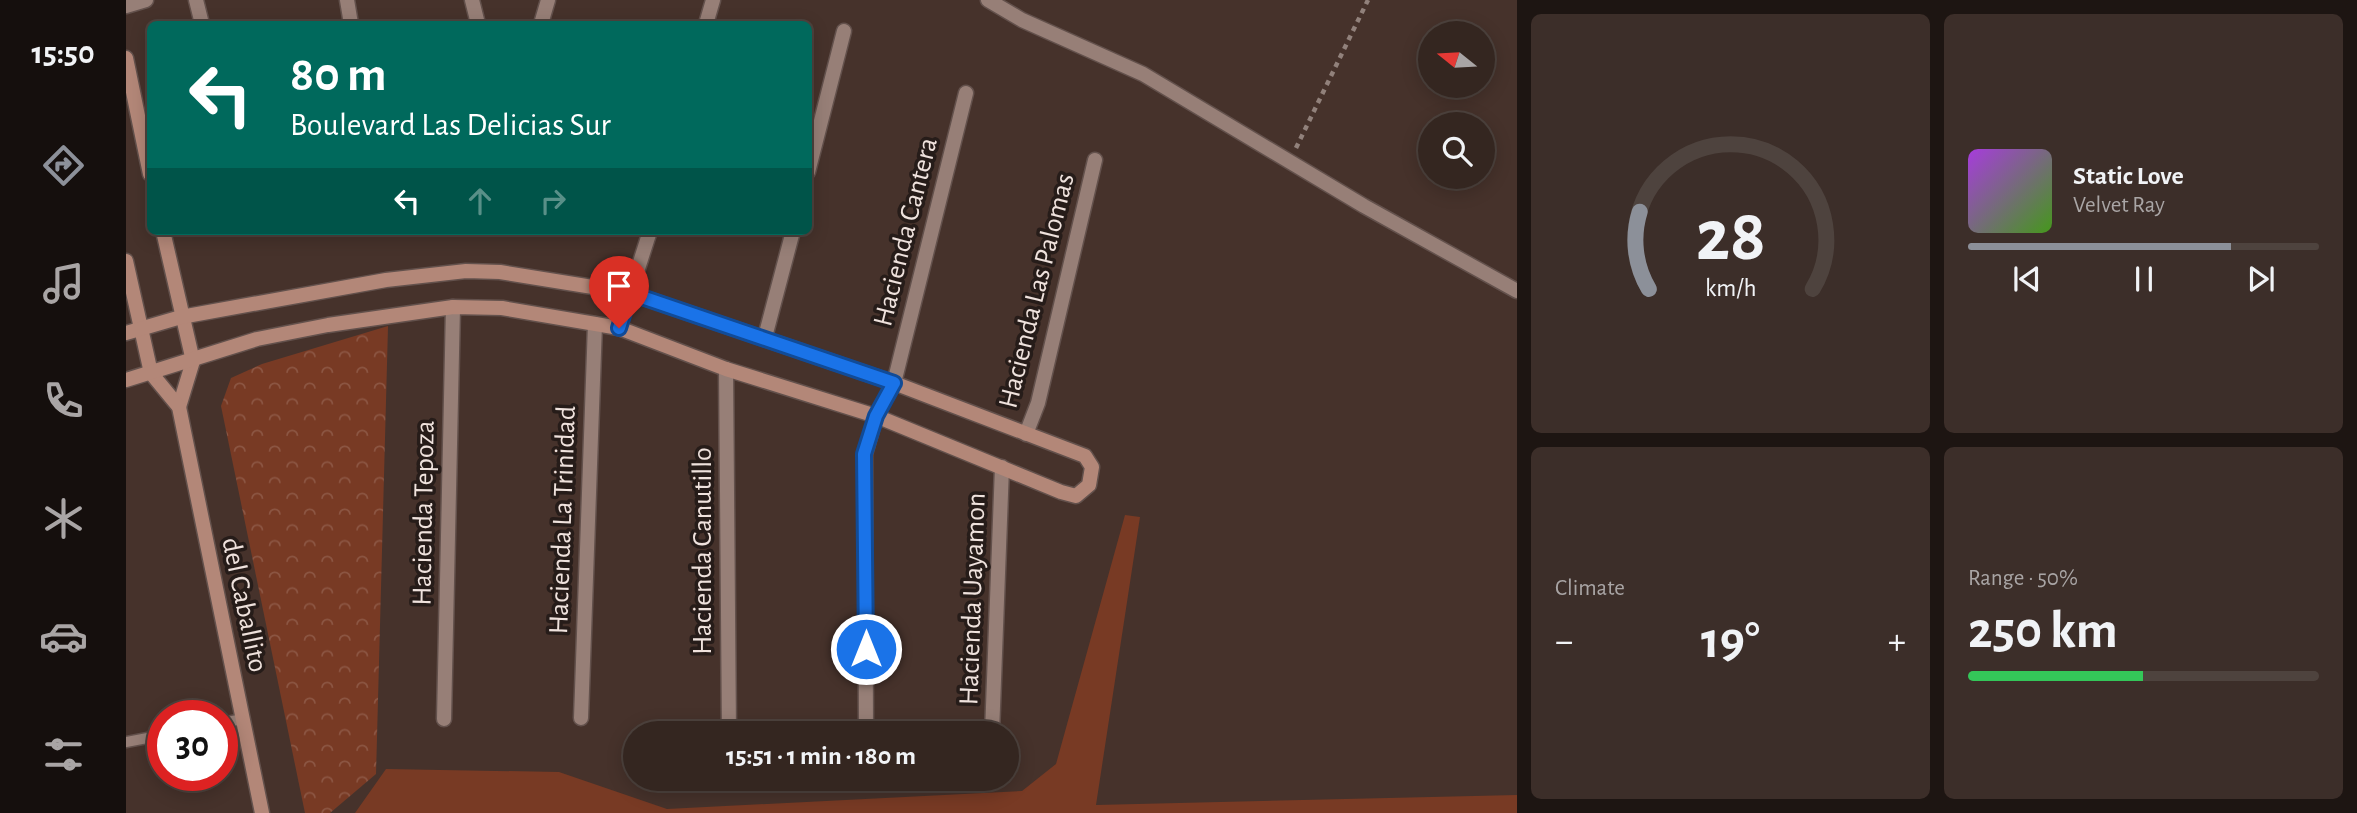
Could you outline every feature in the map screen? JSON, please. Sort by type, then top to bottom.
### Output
[{"type":"street","points":[[126,6],[146,0]]},
{"type":"street","points":[[196,0],[201,21]]},
{"type":"street","points":[[347,0],[350,21]]},
{"type":"street","points":[[472,0],[477,21]]},
{"type":"street","points":[[542,21],[548,0]]},
{"type":"street","points":[[707,21],[713,0]]},
{"type":"street","points":[[988,0],[1022,20],[1143,74],[1289,162],[1517,291]]},
{"type":"street","points":[[812,156],[844,31]]},
{"type":"street","points":[[126,58],[147,160]]},
{"type":"street","name":"Hacienda Cantera","points":[[866,721],[864,454],[876,416],[894,383],[966,93]]},
{"type":"street","name":"Hacienda Las Palomas","points":[[1026,434],[1038,403],[1095,160]]},
{"type":"street","points":[[164,235],[193,361],[179,407]]},
{"type":"street","points":[[619,328],[649,235]]},
{"type":"street","points":[[765,337],[792,235]]},
{"type":"street","points":[[126,261],[151,373],[179,407]]},
{"type":"street","points":[[126,333],[181,317],[386,279],[466,271],[545,278],[630,293],[765,337],[1085,456],[1092,467],[1088,485],[1076,496],[876,416],[726,369],[619,328],[502,308],[453,307],[350,321],[268,337],[126,380]]},
{"type":"street","name":"Hacienda Tepoza","points":[[444,719],[453,307]]},
{"type":"street","name":"Hacienda La Trinidad","points":[[581,718],[595,324]]},
{"type":"street","name":"Hacienda Canutillo","points":[[726,369],[729,721]]},
{"type":"street","name":"del Caballito","points":[[179,407],[262,813]]},
{"type":"street","name":"Hacienda Uayamon","points":[[992,721],[1002,467]]},
{"type":"lane","points":[[238,720],[243,719]]},
{"type":"lane","points":[[126,742],[147,738]]},
{"type":"path","points":[[1289,162],[1368,0]]},
{"type":"green space","points":[[388,326],[376,774],[330,813],[305,813],[221,406],[231,378],[262,364]]},
{"type":"green space","points":[[1125,515],[1140,517],[1096,805],[1517,795],[1517,813],[355,813],[386,769],[559,772],[667,809],[1022,791],[1056,764]]},
{"type":"route","points":[[619,328],[630,293],[894,383],[876,416],[864,454],[866,649]]}]
